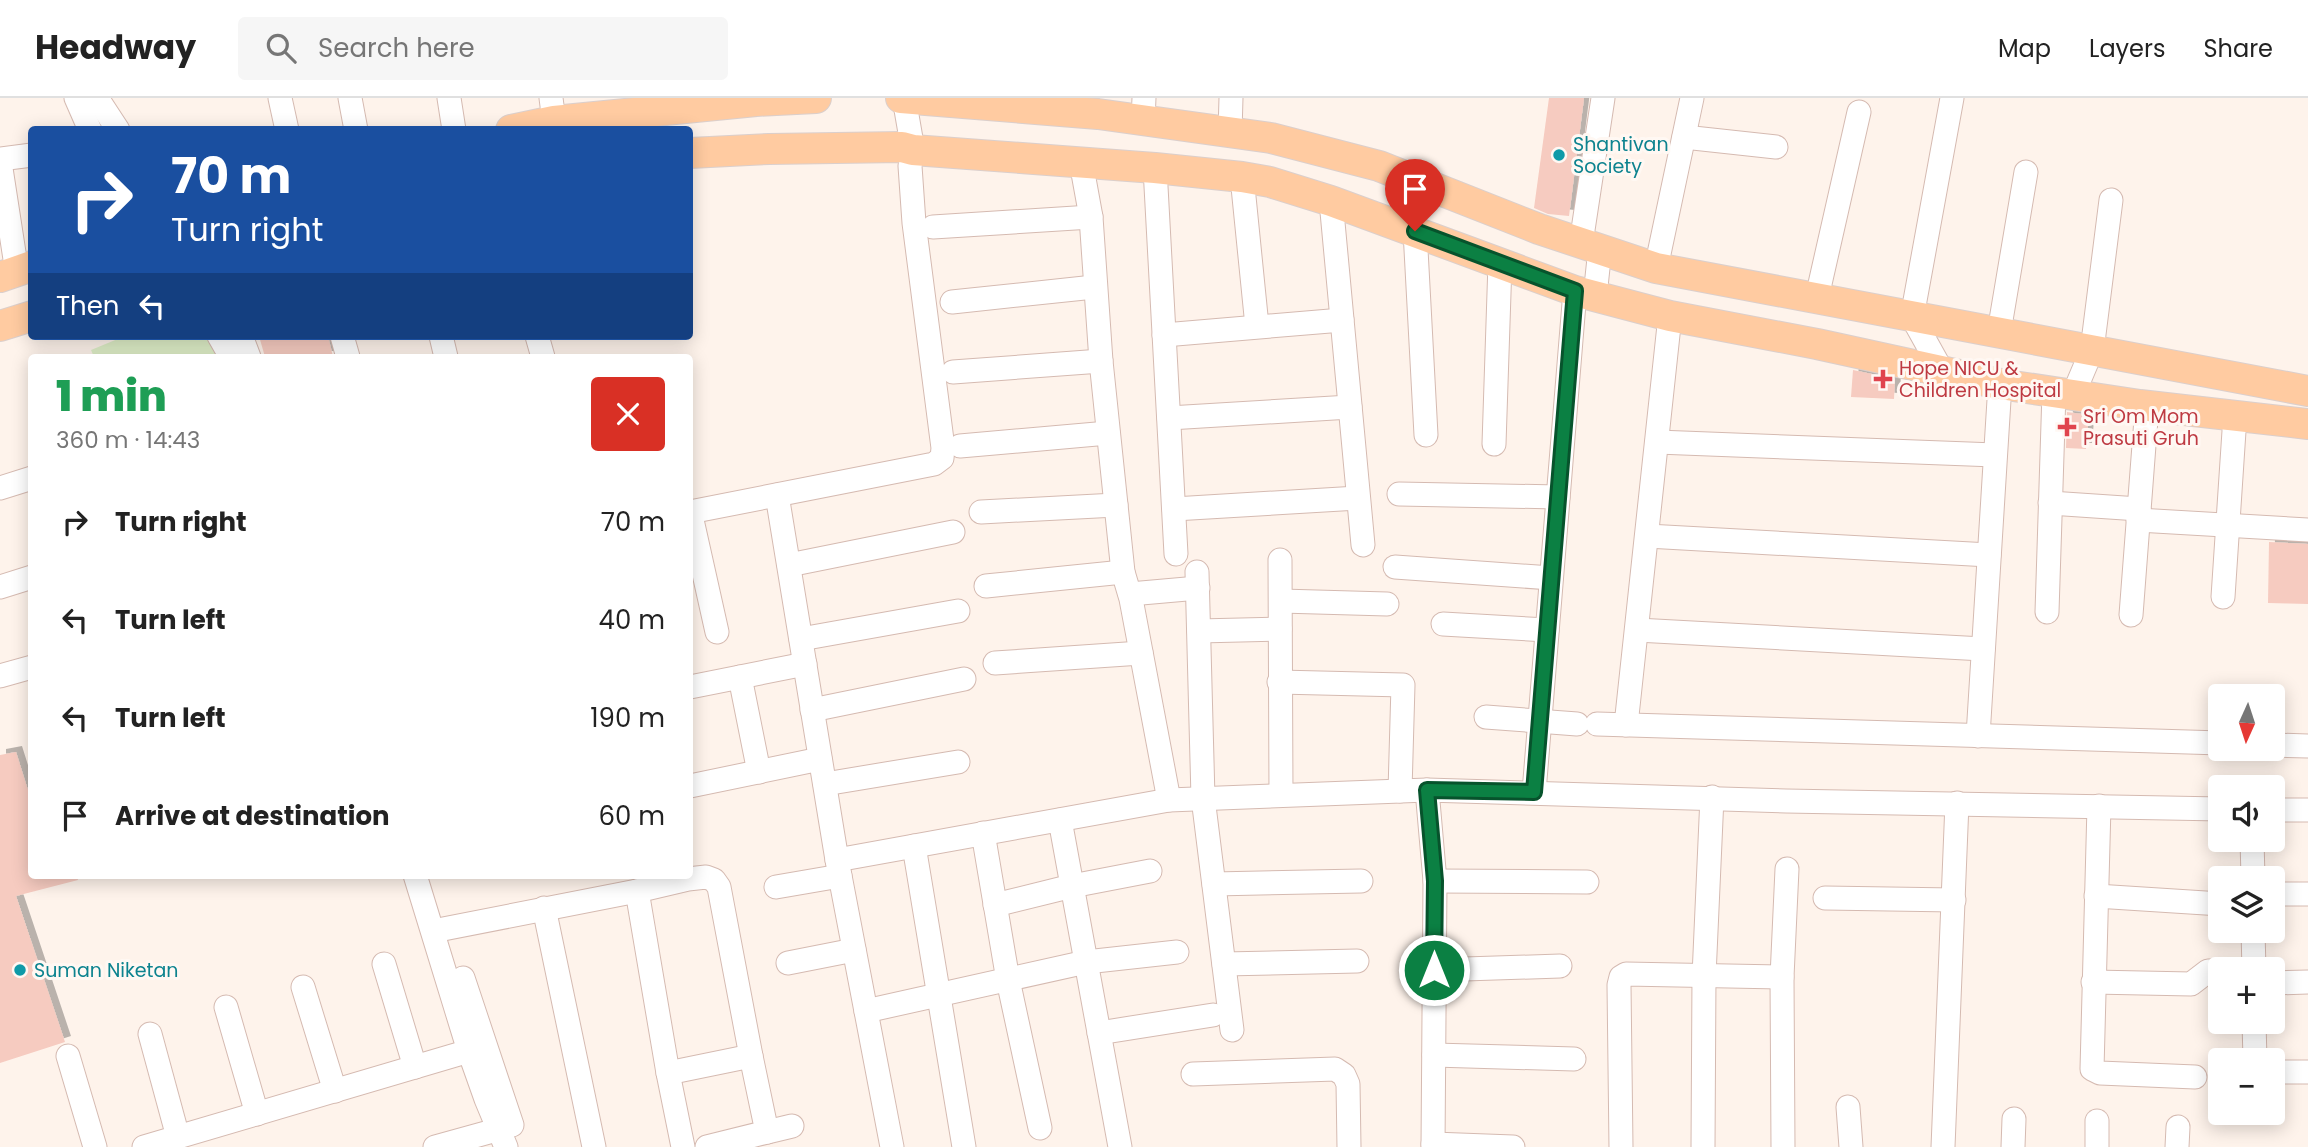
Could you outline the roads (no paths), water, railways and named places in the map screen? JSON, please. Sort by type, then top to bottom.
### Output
[{"type":"main road","points":[[519,126],[552,109],[816,98]]},
{"type":"main road","points":[[903,98],[1143,109],[1379,166],[1539,229],[1656,268],[2308,391]]},
{"type":"main road","points":[[693,153],[769,149],[908,154],[1081,162],[1242,177],[1270,182],[1331,201],[1585,294],[1670,316],[1817,344],[2000,384],[2147,406],[2308,424]]},
{"type":"main road","points":[[0,326],[28,317]]},
{"type":"street","points":[[76,98],[88,126]]},
{"type":"street","points":[[97,98],[115,126]]},
{"type":"street","points":[[280,98],[286,126]]},
{"type":"street","points":[[350,98],[355,126]]},
{"type":"street","points":[[449,98],[453,126]]},
{"type":"street","points":[[892,98],[908,154]]},
{"type":"street","points":[[693,511],[934,464],[942,458],[943,448],[914,223],[903,98]]},
{"type":"street","points":[[1230,132],[1231,98]]},
{"type":"street","points":[[1534,792],[1558,496],[1585,294],[1603,98]]},
{"type":"street","points":[[1656,268],[1692,98]]},
{"type":"street","points":[[1941,371],[1912,317],[1952,98]]},
{"type":"street","points":[[1817,297],[1859,112]]},
{"type":"street","points":[[1684,137],[1776,147]]},
{"type":"street","points":[[16,272],[0,160],[28,156]]},
{"type":"street","points":[[1081,162],[1091,217],[1094,287],[1123,572],[1130,594],[1170,800]]},
{"type":"street","points":[[1155,168],[1176,554]]},
{"type":"street","points":[[1999,332],[2026,172]]},
{"type":"street","points":[[1242,177],[1257,326]]},
{"type":"street","points":[[2047,612],[2050,503],[2063,394],[2092,350],[2111,200]]},
{"type":"street","points":[[1331,201],[1363,545]]},
{"type":"street","points":[[933,227],[1091,217]]},
{"type":"street","points":[[1415,231],[1426,435]]},
{"type":"street","points":[[1494,444],[1500,263]]},
{"type":"street","points":[[952,302],[1094,287]]},
{"type":"street","points":[[1626,725],[1670,316]]},
{"type":"street","points":[[1164,335],[1342,320]]},
{"type":"street","points":[[953,372],[1101,362]]},
{"type":"street","points":[[1978,736],[2000,384]]},
{"type":"street","points":[[2131,615],[2147,406]]},
{"type":"street","points":[[1169,418],[1350,407]]},
{"type":"street","points":[[2223,597],[2235,416]]},
{"type":"street","points":[[960,446],[1108,433]]},
{"type":"street","points":[[1657,442],[1996,455]]},
{"type":"street","points":[[0,488],[28,479]]},
{"type":"street","points":[[1399,494],[1558,496]]},
{"type":"street","points":[[777,495],[839,868],[892,1147]]},
{"type":"street","points":[[1174,509],[1358,498]]},
{"type":"street","points":[[2050,503],[2228,525],[2308,530]]},
{"type":"street","points":[[981,512],[1116,505]]},
{"type":"street","points":[[789,565],[953,532]]},
{"type":"street","points":[[1647,536],[1989,555]]},
{"type":"street","points":[[693,540],[699,595],[717,632]]},
{"type":"street","points":[[1280,560],[1281,795]]},
{"type":"street","points":[[1395,567],[1551,579]]},
{"type":"street","points":[[986,586],[1123,572]]},
{"type":"street","points":[[0,587],[28,579]]},
{"type":"street","points":[[1130,594],[1197,580],[1203,798],[1232,1030]]},
{"type":"street","points":[[1281,601],[1387,604]]},
{"type":"street","points":[[801,639],[958,611]]},
{"type":"street","points":[[1443,624],[1547,630]]},
{"type":"street","points":[[1199,631],[1280,629]]},
{"type":"street","points":[[1637,630],[1983,649]]},
{"type":"street","points":[[995,663],[1141,653]]},
{"type":"street","points":[[693,686],[805,664]]},
{"type":"street","points":[[0,675],[28,668]]},
{"type":"street","points":[[740,677],[759,772]]},
{"type":"street","points":[[812,710],[964,679]]},
{"type":"street","points":[[1279,682],[1403,685],[1400,791]]},
{"type":"street","points":[[1486,717],[1587,724],[2208,743]]},
{"type":"street","points":[[2286,745],[2308,746]]},
{"type":"street","points":[[693,785],[820,759]]},
{"type":"street","points":[[825,784],[958,762]]},
{"type":"street","points":[[1427,790],[1435,881],[1433,1146],[1513,1147]]},
{"type":"street","points":[[776,887],[914,846],[1170,800],[1203,798],[1427,790],[1786,801],[2208,809]]},
{"type":"street","points":[[1703,1147],[1704,976],[1712,797]]},
{"type":"street","points":[[1943,1147],[1958,803]]},
{"type":"street","points":[[2099,806],[2092,1069],[2100,1073],[2195,1077]]},
{"type":"street","points":[[2285,810],[2308,810]]},
{"type":"street","points":[[1060,820],[1121,1147]]},
{"type":"street","points":[[983,833],[1008,980],[1040,1128]]},
{"type":"street","points":[[914,846],[964,1147]]},
{"type":"street","points":[[1783,1147],[1782,977],[1787,869]]},
{"type":"street","points":[[995,905],[1072,886],[1150,872]]},
{"type":"street","points":[[693,878],[706,877],[714,880],[719,887],[767,1132]]},
{"type":"street","points":[[417,879],[440,930],[519,1147]]},
{"type":"street","points":[[432,879],[440,930],[470,1051],[503,1138],[435,1147]]},
{"type":"street","points":[[440,930],[688,879]]},
{"type":"street","points":[[1214,884],[1361,881]]},
{"type":"street","points":[[1435,881],[1587,882]]},
{"type":"street","points":[[637,891],[683,1147]]},
{"type":"street","points":[[2285,894],[2308,894]]},
{"type":"street","points":[[2096,896],[2208,903]]},
{"type":"street","points":[[1825,898],[1954,900]]},
{"type":"street","points":[[544,908],[594,1147]]},
{"type":"street","points":[[788,963],[854,950]]},
{"type":"street","points":[[866,1011],[1086,962],[1177,952]]},
{"type":"street","points":[[1224,964],[1357,961]]},
{"type":"street","points":[[384,964],[415,1067]]},
{"type":"street","points":[[1434,970],[1560,966]]},
{"type":"street","points":[[2093,982],[2191,984],[2208,971]]},
{"type":"street","points":[[1620,1147],[1621,977],[1626,974],[1782,977]]},
{"type":"street","points":[[2285,983],[2308,982]]},
{"type":"street","points":[[303,987],[335,1091]]},
{"type":"street","points":[[226,1007],[257,1114]]},
{"type":"street","points":[[1099,1034],[1213,1016]]},
{"type":"street","points":[[150,1034],[178,1137]]},
{"type":"street","points":[[145,1147],[470,1051]]},
{"type":"street","points":[[1434,1055],[1574,1059]]},
{"type":"street","points":[[68,1056],[95,1147]]},
{"type":"street","points":[[668,1073],[751,1056]]},
{"type":"street","points":[[1194,1074],[1335,1069],[1344,1075],[1348,1084],[1349,1147]]},
{"type":"street","points":[[2285,1072],[2308,1072]]},
{"type":"street","points":[[1848,1107],[1851,1147]]},
{"type":"street","points":[[2013,1147],[2014,1119]]},
{"type":"street","points":[[2096,1147],[2097,1121]]},
{"type":"street","points":[[707,1147],[792,1126]]},
{"type":"place","name":"Shantivan Society","points":[[1559,155]]},
{"type":"place","name":"Hope NICU & Children Hospital","points":[[1883,379]]},
{"type":"place","name":"Sri Om Mom Prasuti Gruh","points":[[2067,427]]},
{"type":"place","name":"Suman Niketan","points":[[20,970]]}]
